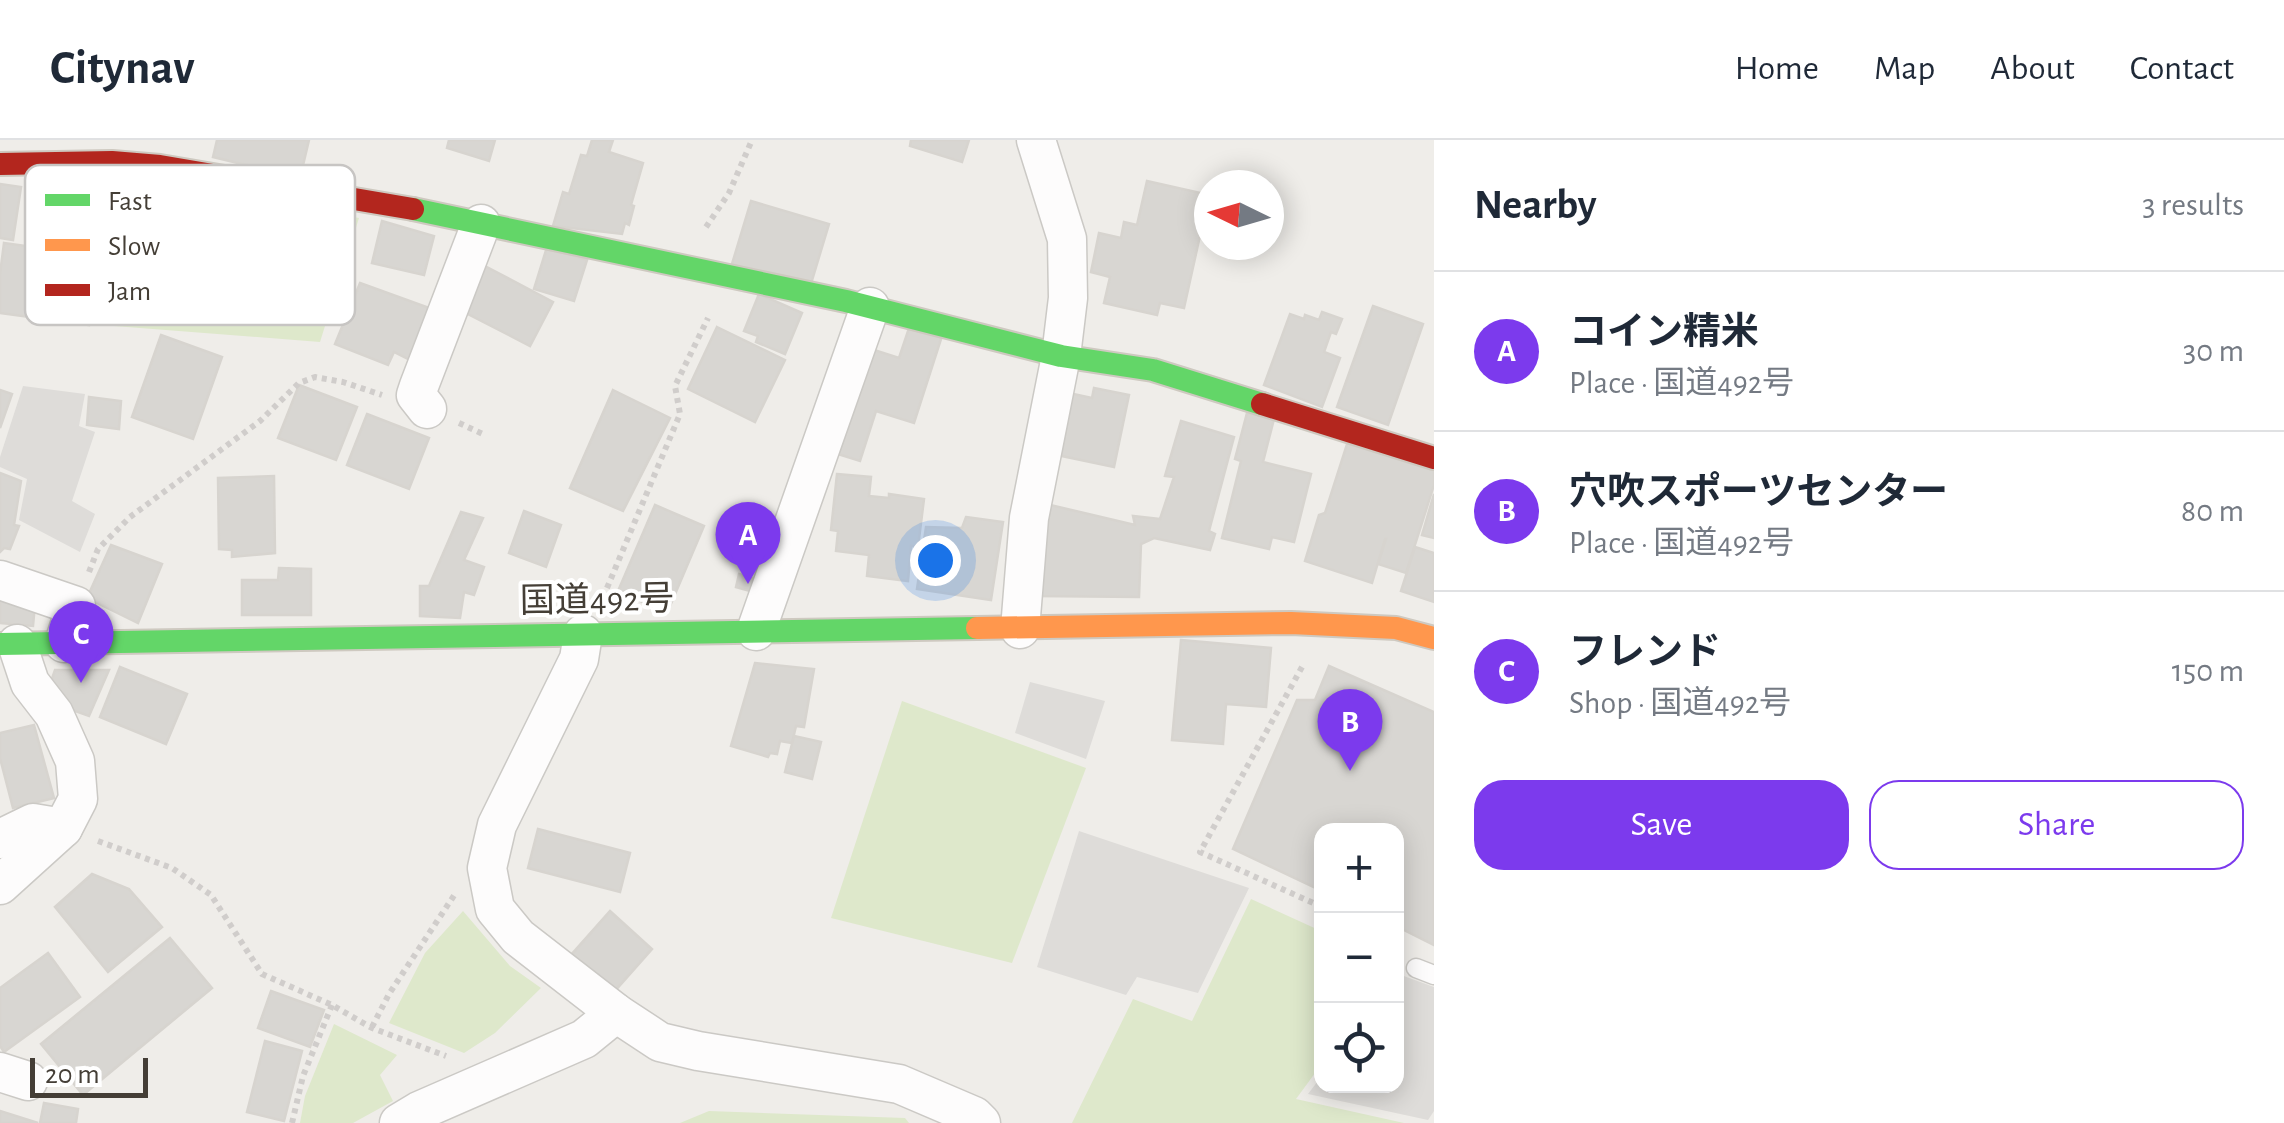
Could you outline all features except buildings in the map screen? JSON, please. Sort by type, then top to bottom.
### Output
[{"type":"main road","points":[[0,164],[148,165]]},
{"type":"main road","points":[[355,199],[870,307],[1062,356],[1154,370],[1434,458]]},
{"type":"main road","name":"国道492号","points":[[9,644],[592,618],[756,631],[1325,625],[1396,628],[1434,638]]},
{"type":"street","points":[[1020,629],[1029,518],[1062,356],[1068,298],[1067,240],[1036,140]]},
{"type":"street","points":[[427,409],[416,395],[418,386],[481,224]]},
{"type":"street","points":[[756,631],[870,307]]},
{"type":"street","points":[[0,580],[76,606],[64,643]]},
{"type":"street","points":[[592,618],[578,659],[497,826],[487,868],[495,909],[518,936],[616,1013],[660,1042],[899,1084],[974,1116],[981,1123]]},
{"type":"street","points":[[0,886],[63,828],[78,799],[75,761],[54,714],[30,683],[9,644]]},
{"type":"street","points":[[0,839],[33,823],[63,828]]},
{"type":"street","points":[[399,1123],[584,1039],[616,1013]]},
{"type":"path","points":[[681,266],[729,192],[752,140]]},
{"type":"path","points":[[592,618],[680,414],[675,386],[728,277]]},
{"type":"path","points":[[76,606],[98,549],[130,518],[260,421],[299,383],[315,377]]},
{"type":"path","points":[[1314,903],[1200,852],[1325,625]]},
{"type":"path","points":[[63,828],[172,868],[211,895],[262,974],[332,1005],[372,1028],[457,1060],[484,1083]]},
{"type":"path","points":[[372,1028],[389,994],[452,896],[487,868]]},
{"type":"path","points":[[292,1123],[303,1076],[332,1005]]},
{"type":"green space","points":[[114,325],[325,325],[320,342]]},
{"type":"green space","points":[[902,701],[1086,768],[1012,963],[831,918]]},
{"type":"green space","points":[[1251,899],[1314,928],[1314,1075],[1296,1099],[1404,1123],[1072,1123],[1133,999],[1192,1021]]},
{"type":"green space","points":[[463,911],[510,966],[541,988],[495,1033],[464,1053],[389,1023],[425,953]]},
{"type":"green space","points":[[334,1024],[397,1055],[380,1075],[393,1101],[353,1123],[300,1123],[305,1096]]},
{"type":"green space","points":[[709,1111],[905,1118],[909,1123],[680,1123]]},
{"type":"shaded area","points":[[23,386],[85,394],[79,426],[95,432],[72,501],[95,514],[80,552],[19,520],[27,479],[0,467]]},
{"type":"shaded area","points":[[1030,682],[1105,701],[1086,759],[1015,733]]},
{"type":"shaded area","points":[[1079,831],[1249,888],[1198,993],[1137,977],[1126,995],[1037,967]]},
{"type":"shaded area","points":[[1404,976],[1434,987],[1434,1111],[1428,1120],[1308,1094],[1314,1086],[1314,1093],[1404,1093]]},
{"type":"traffic: fast","points":[[413,209],[846,301],[1061,356],[1153,370],[1262,404]]},
{"type":"traffic: fast","points":[[0,644],[977,628]]},
{"type":"traffic: slow","points":[[977,628],[1291,623],[1396,628],[1434,638]]},
{"type":"traffic: jam","points":[[0,164],[148,165]]},
{"type":"traffic: jam","points":[[355,199],[413,209]]},
{"type":"traffic: jam","points":[[1262,404],[1434,458]]},
{"type":"place","name":"コイン精米","points":[[748,584]]},
{"type":"place","name":"フレンド","points":[[81,683]]},
{"type":"place","name":"穴吹スポーツセンター","points":[[1350,771]]}]
